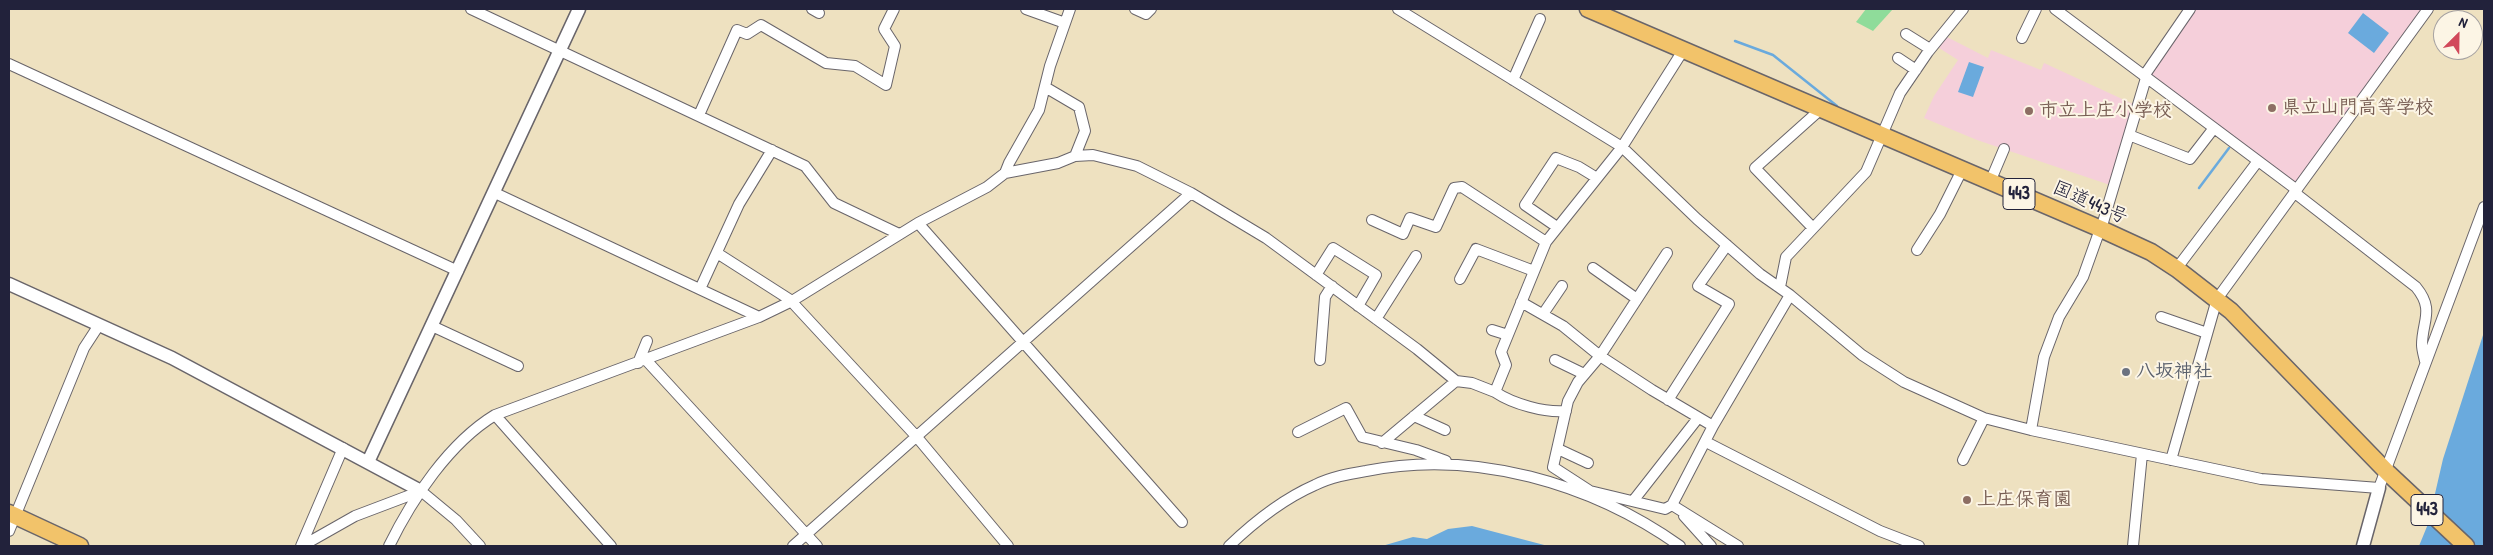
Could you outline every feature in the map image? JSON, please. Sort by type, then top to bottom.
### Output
[{"type":"highway","name":"国道443号","points":[[1588,9],[1990,182],[2100,232],[2151,252],[2217,299],[2298,378],[2386,471],[2466,546]]},
{"type":"highway","points":[[10,522],[58,546]]},
{"type":"highway","points":[[10,522],[80,546]]},
{"type":"street","points":[[471,9],[805,166],[834,203],[899,234]]},
{"type":"street","points":[[368,462],[578,9]]},
{"type":"street","points":[[699,115],[737,30],[747,34],[761,25],[826,63],[855,66],[886,85],[895,46],[884,29],[894,9]]},
{"type":"street","points":[[1026,9],[1065,23]]},
{"type":"street","points":[[1005,173],[1040,110],[1045,87],[1070,9]]},
{"type":"street","points":[[1135,9],[1146,14],[1151,9]]},
{"type":"street","points":[[1398,9],[1622,148],[1760,274],[1780,287],[1862,355],[1904,382],[1984,418],[2031,430],[2261,479],[2379,488]]},
{"type":"street","points":[[1780,287],[1786,257],[1866,172],[1900,93],[1930,49],[1963,9]]},
{"type":"street","points":[[2022,38],[2036,9]]},
{"type":"street","points":[[2031,430],[2044,357],[2059,317],[2083,277],[2100,232],[2145,77],[2190,9]]},
{"type":"street","points":[[2172,460],[2217,299],[2428,9]]},
{"type":"street","points":[[2058,10],[2258,161],[2416,287],[2423,296],[2427,317],[2422,344],[2425,362]]},
{"type":"street","points":[[1513,80],[1540,19]]},
{"type":"street","points":[[1906,34],[1930,49]]},
{"type":"street","points":[[1495,392],[1506,365],[1502,352],[1546,242],[1622,148],[1684,49]]},
{"type":"street","points":[[1898,58],[1916,70]]},
{"type":"street","points":[[9,64],[458,271]]},
{"type":"street","points":[[1045,87],[1079,107],[1085,131],[1075,156]]},
{"type":"street","points":[[1813,228],[1755,168],[1821,109]]},
{"type":"street","points":[[2129,135],[2190,159],[2214,128]]},
{"type":"street","points":[[1990,182],[2004,149]]},
{"type":"street","points":[[700,290],[739,204],[772,150]]},
{"type":"street","points":[[389,546],[405,514],[421,491],[463,440],[480,424],[495,415],[759,317],[792,301],[899,234],[986,187],[1005,173],[1058,163],[1075,156],[1093,154],[1137,166],[1191,194],[1266,238],[1456,381],[1472,383],[1495,392],[1503,398],[1553,412],[1566,411]]},
{"type":"street","points":[[1557,227],[1525,205],[1556,158],[1579,166],[1597,178]]},
{"type":"street","points":[[2180,264],[2258,161]]},
{"type":"street","points":[[1917,250],[1940,214],[1962,170]]},
{"type":"street","points":[[1372,220],[1403,234],[1410,218],[1436,226],[1454,188],[1462,187],[1546,242]]},
{"type":"street","points":[[494,193],[759,317]]},
{"type":"street","points":[[793,546],[1191,194]]},
{"type":"street","points":[[2363,546],[2379,488],[2484,207]]},
{"type":"street","points":[[918,223],[1182,522]]},
{"type":"street","points":[[1668,400],[1729,304],[1698,286],[1727,245]]},
{"type":"street","points":[[1316,275],[1333,248],[1376,275],[1358,306]]},
{"type":"street","points":[[1460,279],[1476,249],[1534,271]]},
{"type":"street","points":[[1668,253],[1600,356],[1584,374],[1568,401],[1554,467],[1589,494],[1655,528],[1680,546]]},
{"type":"street","points":[[717,254],[792,301],[916,436],[1008,546]]},
{"type":"street","points":[[1376,319],[1416,256]]},
{"type":"street","points":[[1593,268],[1637,299]]},
{"type":"street","points":[[9,284],[172,358],[421,491],[456,520],[480,546]]},
{"type":"street","points":[[1320,360],[1326,297],[1332,286]]},
{"type":"street","points":[[1543,314],[1562,286]]},
{"type":"street","points":[[1675,507],[1713,426],[1790,296]]},
{"type":"street","points":[[1521,302],[1563,326],[1600,356],[1668,400],[1713,426]]},
{"type":"street","points":[[2162,316],[2207,333]]},
{"type":"street","points":[[10,522],[84,348],[99,325]]},
{"type":"street","points":[[432,326],[518,366]]},
{"type":"street","points":[[1492,330],[1508,335]]},
{"type":"street","points":[[642,361],[647,341]]},
{"type":"street","points":[[1555,360],[1584,374]]},
{"type":"street","points":[[642,361],[816,546]]},
{"type":"street","points":[[1382,443],[1456,381]]},
{"type":"street","points":[[1298,432],[1346,408],[1362,437],[1416,450],[1452,464]]},
{"type":"street","points":[[495,415],[611,546]]},
{"type":"street","points":[[1414,416],[1445,430]]},
{"type":"street","points":[[1633,502],[1698,418]]},
{"type":"street","points":[[1963,460],[1984,418]]},
{"type":"street","points":[[1706,442],[1880,531],[1919,546]]},
{"type":"street","points":[[302,546],[343,448]]},
{"type":"street","points":[[1558,449],[1588,463]]},
{"type":"street","points":[[2133,546],[2142,454]]},
{"type":"street","points":[[1229,546],[1264,516],[1288,499],[1330,479],[1404,465],[1452,464],[1524,476],[1589,494],[1665,509],[1675,507],[1738,546]]},
{"type":"street","points":[[302,546],[355,516],[421,491]]},
{"type":"street","points":[[1675,507],[1711,546]]},
{"type":"shaded area","name":"県立山門高等学校","points":[[2192,9],[2425,9],[2298,185],[2148,75]]},
{"type":"shaded area","name":"市立上庄小学校","points":[[1945,36],[1988,58],[1991,50],[2041,70],[2044,63],[2133,104],[2110,185],[1977,140],[1924,118],[1934,96],[1958,60],[1936,46]]},
{"type":"green space","points":[[1866,9],[1893,9],[1873,31],[1856,22]]},
{"type":"water","points":[[2363,13],[2389,33],[2374,53],[2348,33]]},
{"type":"water","points":[[1969,62],[1984,67],[1973,97],[1958,92]]},
{"type":"water","points":[[2484,332],[2484,546],[2419,546],[2428,524],[2443,459]]},
{"type":"water","points":[[1472,526],[1548,546],[1382,546],[1413,537],[1427,539],[1448,529]]},
{"type":"waterway","points":[[1735,41],[1773,55],[1837,106]]},
{"type":"waterway","points":[[2199,188],[2229,148]]},
{"type":"place","name":"県立山門高等学校","points":[[2272,108]]},
{"type":"place","name":"市立上庄小学校","points":[[2029,111]]},
{"type":"place","name":"八坂神社","points":[[2126,372]]},
{"type":"place","name":"上庄保育園","points":[[1967,500]]}]
